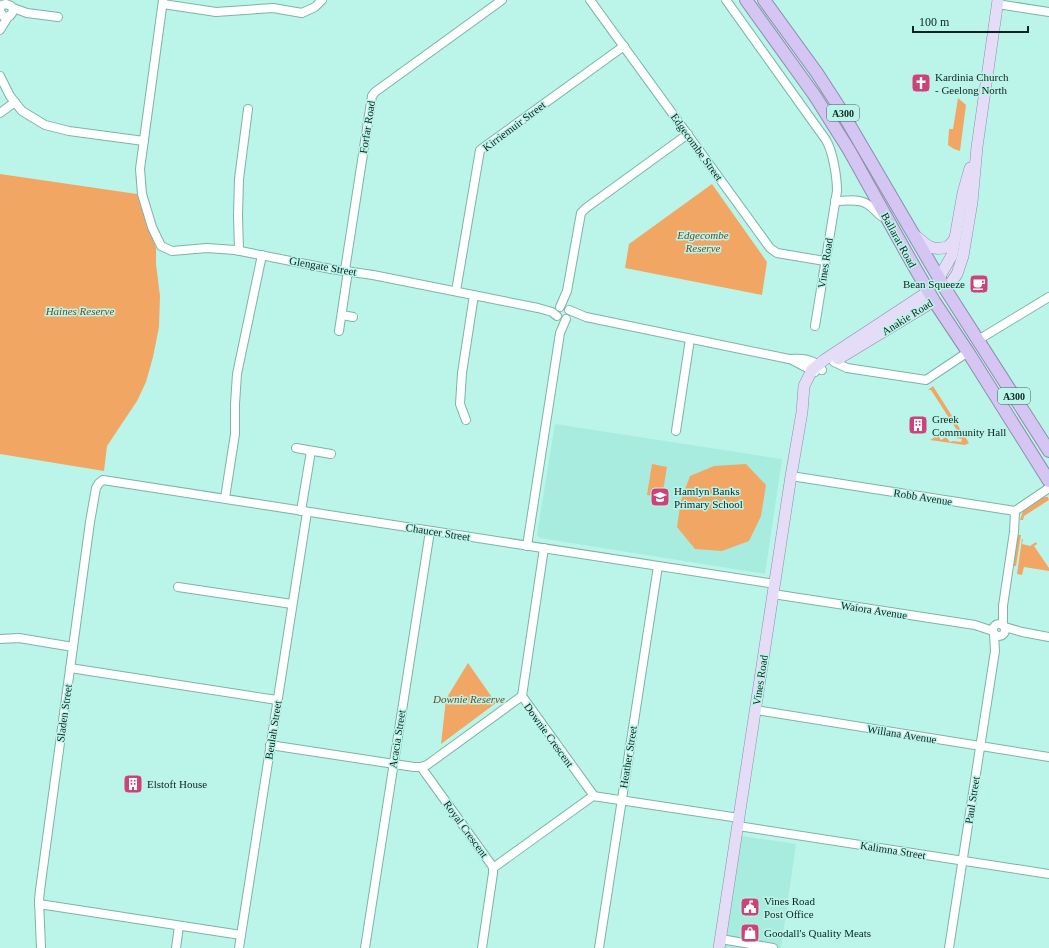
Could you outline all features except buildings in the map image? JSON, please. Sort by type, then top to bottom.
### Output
[{"type":"highway","name":"Ballarat Road","points":[[746,0],[815,96],[849,150],[932,296],[1049,481]]},
{"type":"highway","name":"Ballarat Road","points":[[764,0],[817,73],[839,107],[946,290],[978,340],[1044,436],[1049,452]]},
{"type":"highway","name":"Anakie Road","points":[[932,296],[939,278]]},
{"type":"highway","name":"Anakie Road","points":[[932,296],[946,290]]},
{"type":"main road","name":"Anakie Road","points":[[946,290],[957,274],[963,256],[972,202],[977,146],[997,2]]},
{"type":"main road","name":"Anakie Road","points":[[939,278],[952,255],[965,186],[977,146]]},
{"type":"main road","points":[[913,233],[927,245],[936,249],[950,245],[955,238]]},
{"type":"main road","name":"Anakie Road","points":[[817,370],[834,362],[932,296]]},
{"type":"main road","name":"Anakie Road","points":[[817,370],[932,296]]},
{"type":"main road","name":"Vines Road","points":[[720,944],[802,412],[804,386],[817,370]]},
{"type":"street","points":[[163,2],[216,12],[273,8],[302,13],[314,7],[322,0]]},
{"type":"street","name":"Forfar Road","points":[[339,331],[372,96],[375,92],[502,0]]},
{"type":"street","name":"Edgecombe Street","points":[[590,0],[772,250],[779,253],[826,261]]},
{"type":"street","name":"Vines Road","points":[[726,0],[827,142],[836,179],[835,201],[815,326]]},
{"type":"street","name":"Glengate Street","points":[[163,2],[140,169],[142,194],[152,227],[161,246],[172,251],[207,248],[239,251],[456,291],[552,312],[586,317],[789,359],[817,370]]},
{"type":"street","points":[[997,2],[1049,12]]},
{"type":"street","points":[[0,30],[6,10],[58,17]]},
{"type":"street","name":"Kirriemuir Street","points":[[456,291],[480,150],[624,46]]},
{"type":"street","points":[[0,76],[7,90],[22,111],[45,125],[55,128],[144,141]]},
{"type":"street","points":[[0,113],[15,102]]},
{"type":"street","points":[[239,251],[239,179],[248,109]]},
{"type":"street","points":[[527,546],[563,313],[581,213],[688,134]]},
{"type":"street","points":[[835,201],[865,202],[879,215],[888,219]]},
{"type":"street","points":[[226,498],[236,434],[235,404],[237,374],[262,255]]},
{"type":"street","points":[[466,420],[460,404],[462,373],[474,295]]},
{"type":"street","points":[[978,340],[1049,297]]},
{"type":"street","points":[[342,315],[353,316]]},
{"type":"street","points":[[676,431],[690,339]]},
{"type":"street","points":[[834,362],[847,368],[926,380],[968,352]]},
{"type":"street","points":[[296,448],[331,454]]},
{"type":"street","name":"Beulah Street","points":[[239,948],[292,604],[311,451]]},
{"type":"street","name":"Robb Avenue","points":[[791,476],[1015,511]]},
{"type":"street","name":"Chaucer Street","points":[[102,480],[105,479],[304,512],[658,566],[774,589]]},
{"type":"street","name":"Sladen Street","points":[[41,948],[39,904],[41,882],[96,491],[102,480]]},
{"type":"street","points":[[1015,511],[1049,488]]},
{"type":"street","name":"Paul Street","points":[[949,948],[1003,606],[1014,532],[1015,511]]},
{"type":"street","name":"Acacia Street","points":[[365,948],[430,531]]},
{"type":"street","points":[[522,696],[544,548]]},
{"type":"street","name":"Heather Street","points":[[599,948],[658,566]]},
{"type":"street","points":[[178,587],[292,604]]},
{"type":"street","name":"Waiora Avenue","points":[[774,589],[1049,637]]},
{"type":"street","points":[[0,639],[19,638],[73,647]]},
{"type":"street","points":[[70,668],[277,700]]},
{"type":"street","name":"Downie Crescent","points":[[421,767],[427,765],[522,696],[594,796]]},
{"type":"street","name":"Willana Avenue","points":[[756,710],[1049,757]]},
{"type":"street","points":[[270,745],[421,767]]},
{"type":"street","name":"Royal Crescent","points":[[421,767],[493,868],[594,796]]},
{"type":"street","name":"Kalimna Street","points":[[594,796],[962,861],[1049,874]]},
{"type":"street","points":[[482,948],[493,868]]},
{"type":"street","points":[[39,904],[241,935]]},
{"type":"street","points":[[176,948],[178,926]]},
{"type":"street","points":[[720,944],[772,948]]},
{"type":"shaded area","name":"Hamlyn Banks Primary School","points":[[555,424],[782,459],[765,574],[540,538],[537,535]]},
{"type":"shaded area","points":[[736,835],[796,844],[781,948],[723,948]]},
{"type":"green space","points":[[958,98],[966,105],[960,151],[948,145],[949,129],[953,129]]},
{"type":"green space","name":"Haines Reserve","points":[[0,174],[137,194],[156,248],[156,264],[160,296],[159,327],[153,357],[146,382],[137,401],[107,446],[104,471],[0,454]]},
{"type":"green space","name":"Edgecombe Reserve","points":[[712,184],[767,262],[762,295],[625,268],[629,244]]},
{"type":"green space","points":[[933,386],[969,443],[965,445],[930,440],[938,435],[941,440],[946,437],[950,442],[961,442],[962,439],[956,438],[960,435],[931,390],[928,390]]},
{"type":"green space","points":[[652,464],[667,467],[662,497],[647,495]]},
{"type":"green space","points":[[746,464],[766,485],[761,516],[749,541],[722,551],[695,549],[677,527],[681,500],[690,476],[714,466]]},
{"type":"green space","points":[[1044,497],[1048,497],[1049,500],[1024,516],[1023,520],[1020,520],[1023,511]]},
{"type":"green space","points":[[1018,535],[1021,535],[1016,566],[1013,566]]},
{"type":"green space","points":[[1022,539],[1022,544],[1030,546],[1036,542],[1037,544],[1034,546],[1049,568],[1049,571],[1024,567],[1022,575],[1017,574]]},
{"type":"green space","name":"Downie Reserve","points":[[468,663],[496,703],[441,744],[446,699]]},
{"type":"place","name":"Kardinia Church - Geelong North","points":[[921,83]]},
{"type":"place","name":"Bean Squeeze","points":[[979,284]]},
{"type":"place","name":"Greek Community Hall","points":[[918,425]]},
{"type":"place","name":"Hamlyn Banks Primary School","points":[[660,497]]},
{"type":"place","name":"Elstoft House","points":[[133,784]]},
{"type":"place","name":"Vines Road Post Office","points":[[750,907]]},
{"type":"place","name":"Goodall's Quality Meats","points":[[750,933]]}]
